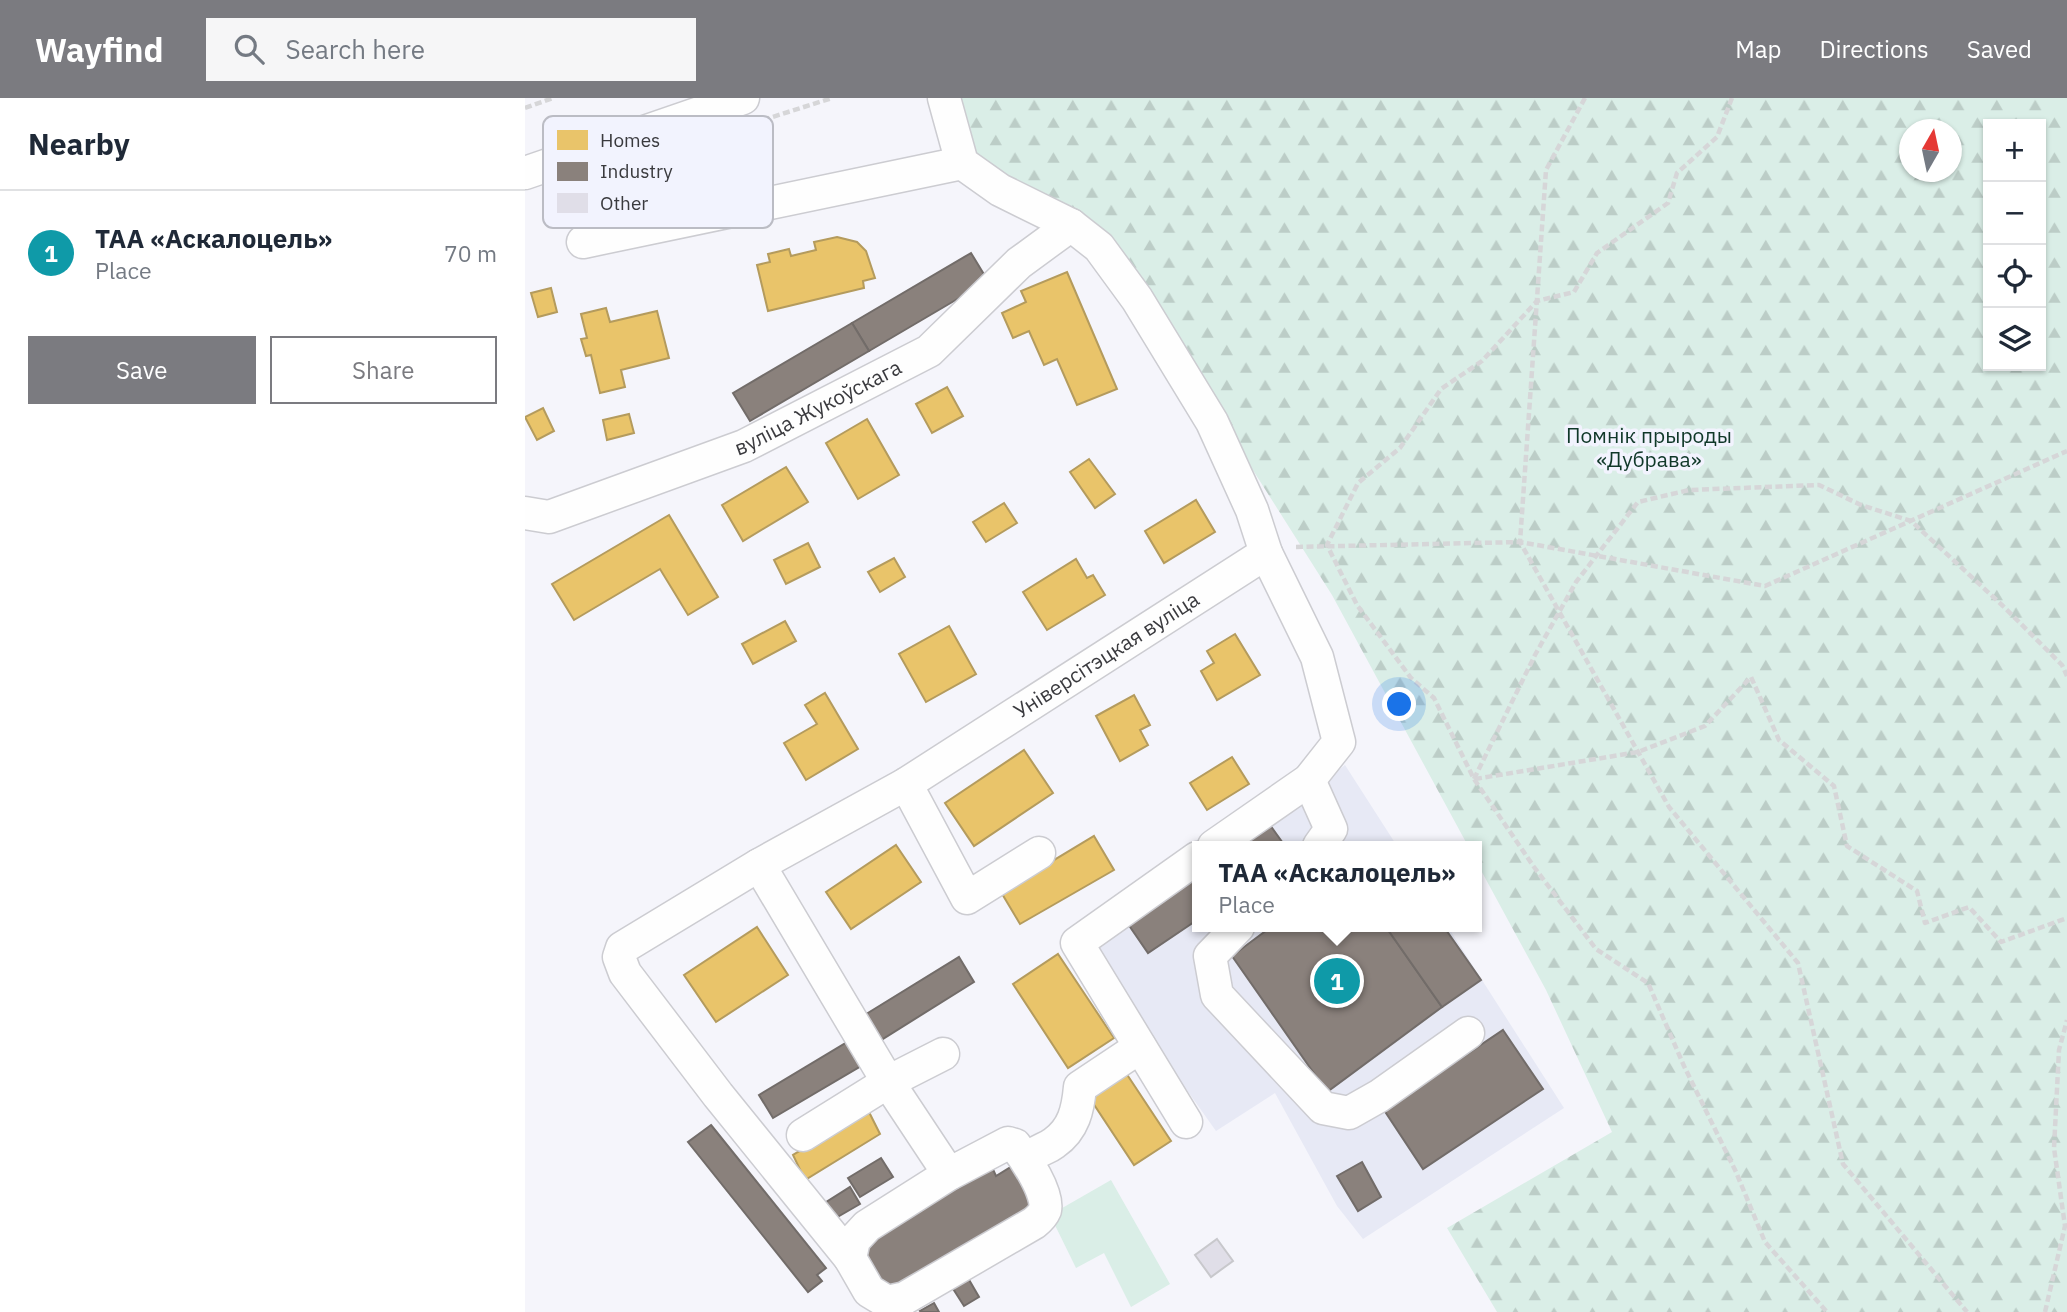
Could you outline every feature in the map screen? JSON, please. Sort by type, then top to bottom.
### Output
[{"type":"street","points":[[691,116],[743,98]]},
{"type":"street","points":[[944,98],[962,163],[1000,190],[1071,225],[1099,247],[1137,299],[1212,422],[1252,510],[1266,553],[1317,657],[1339,742],[1309,780],[1221,841]]},
{"type":"street","points":[[773,202],[962,163]]},
{"type":"street","points":[[525,173],[543,167]]},
{"type":"street","name":"вуліца Жукоўскага","points":[[525,513],[549,517],[744,446],[929,351],[1019,263],[1071,225]]},
{"type":"street","points":[[583,242],[650,228]]},
{"type":"street","name":"Універсітэцкая вуліца","points":[[850,1258],[718,1095],[625,973],[619,957],[622,948],[759,864],[906,784],[1266,553]]},
{"type":"street","points":[[1309,780],[1331,829],[1323,841]]},
{"type":"street","points":[[906,784],[967,898],[1038,853]]},
{"type":"street","points":[[1186,1122],[1077,943],[1192,862]]},
{"type":"street","points":[[759,864],[888,1082],[949,1174]]},
{"type":"street","points":[[1233,932],[1210,956],[1217,995],[1323,1108],[1349,1113],[1379,1096],[1468,1033]]},
{"type":"street","points":[[1029,1164],[1035,1152],[1053,1144],[1067,1130],[1077,1111],[1080,1087],[1140,1047]]},
{"type":"street","points":[[803,1135],[888,1082],[943,1054]]},
{"type":"street","points":[[1009,1143],[1015,1145],[1029,1164],[1045,1199],[1045,1209],[1034,1223],[905,1298],[887,1302],[869,1291],[850,1258],[853,1240],[867,1226],[949,1174],[1009,1143]]},
{"type":"path","points":[[525,108],[553,98]]},
{"type":"path","points":[[1585,98],[1546,170],[1520,542],[1669,807],[1798,963],[1843,1164],[1967,1312]]},
{"type":"path","points":[[1327,545],[1358,483],[1400,448],[1441,390],[1482,361],[1537,301],[1574,292],[1597,253],[1668,203],[1677,173],[1717,137],[1732,98]]},
{"type":"path","points":[[1266,553],[1301,546],[1520,542],[1765,586],[2067,451]]},
{"type":"path","points":[[1474,779],[1535,655],[1576,582],[1638,502],[1689,490],[1819,485],[1860,505],[1911,521],[2013,616],[2062,665],[2067,676]]},
{"type":"path","points":[[1327,545],[1357,605],[1411,678],[1434,698],[1474,779],[1534,867],[1596,949],[1648,984],[1684,1066],[1736,1172],[1765,1242],[1827,1312]]},
{"type":"path","points":[[1474,779],[1638,752],[1705,726],[1751,677],[1779,740],[1834,786],[1847,846],[1917,891],[1924,923],[1969,907],[2001,942],[2067,918]]},
{"type":"path","points":[[2045,1312],[2065,1226],[2054,1148],[2059,1050],[2067,1020]]},
{"type":"shaded area","points":[[1345,765],[1394,841],[1239,841]]},
{"type":"shaded area","points":[[1192,874],[1192,932],[1451,932],[1564,1108],[1363,1239],[1337,1206],[1275,1093],[1216,1131],[1092,957],[1096,941]]},
{"type":"green space","name":"Помнік прыроды «Дубрава»","points":[[954,98],[2067,98],[2067,1312],[1497,1312],[1447,1228],[1612,1132],[1546,990],[1482,872],[1482,841],[1465,841],[1332,595],[1115,252],[970,159]]},
{"type":"green space","points":[[1111,1180],[1170,1284],[1131,1307],[1104,1253],[1076,1268],[1050,1215]]},
{"type":"building: Homes","points":[[837,237],[857,242],[866,251],[875,278],[863,281],[864,288],[768,311],[757,265],[770,262],[768,254],[789,249],[791,256],[816,250],[814,242]]},
{"type":"building: Homes","points":[[1067,272],[1117,389],[1077,405],[1057,359],[1044,365],[1029,331],[1013,338],[1002,313],[1026,302],[1021,291]]},
{"type":"building: Homes","points":[[551,288],[557,312],[538,317],[531,293]]},
{"type":"building: Homes","points":[[606,308],[610,322],[657,311],[669,358],[621,370],[625,387],[600,393],[591,355],[586,356],[581,339],[587,338],[581,314]]},
{"type":"building: Homes","points":[[947,387],[963,416],[932,433],[916,404]]},
{"type":"building: Homes","points":[[543,408],[554,431],[537,440],[525,417]]},
{"type":"building: Homes","points":[[629,414],[634,433],[607,440],[603,420]]},
{"type":"building: Homes","points":[[867,419],[899,475],[858,499],[826,443]]},
{"type":"building: Homes","points":[[1089,459],[1115,494],[1095,508],[1070,472]]},
{"type":"building: Homes","points":[[786,467],[808,502],[743,541],[722,505]]},
{"type":"building: Homes","points":[[1196,500],[1215,532],[1164,563],[1145,531]]},
{"type":"building: Homes","points":[[1004,503],[1017,523],[986,542],[973,522]]},
{"type":"building: Homes","points":[[669,515],[718,597],[688,615],[660,569],[574,620],[552,584]]},
{"type":"building: Homes","points":[[808,543],[820,567],[786,584],[774,560]]},
{"type":"building: Homes","points":[[894,558],[905,577],[880,592],[868,572]]},
{"type":"building: Homes","points":[[1076,559],[1087,578],[1093,575],[1105,595],[1047,630],[1023,592]]},
{"type":"building: Homes","points":[[785,621],[796,641],[753,664],[742,644]]},
{"type":"building: Homes","points":[[949,626],[976,674],[926,702],[899,654]]},
{"type":"building: Homes","points":[[1235,634],[1260,675],[1217,700],[1201,671],[1214,663],[1207,651]]},
{"type":"building: Homes","points":[[825,693],[858,749],[806,780],[784,743],[817,724],[805,705]]},
{"type":"building: Homes","points":[[1134,695],[1150,725],[1140,730],[1148,745],[1120,761],[1096,716]]},
{"type":"building: Homes","points":[[1024,750],[1053,793],[974,846],[945,803]]},
{"type":"building: Homes","points":[[1232,757],[1249,784],[1207,810],[1190,783]]},
{"type":"building: Homes","points":[[1094,836],[1114,870],[1020,924],[1001,892]]},
{"type":"building: Homes","points":[[896,845],[921,882],[851,929],[826,892]]},
{"type":"building: Homes","points":[[757,927],[788,975],[716,1022],[684,975]]},
{"type":"building: Homes","points":[[1058,954],[1114,1038],[1068,1068],[1013,984]]},
{"type":"building: Homes","points":[[1126,1073],[1171,1141],[1134,1165],[1089,1097]]},
{"type":"building: Homes","points":[[868,1110],[880,1134],[805,1180],[793,1155]]},
{"type":"building: Industry","points":[[971,253],[988,281],[869,351],[852,323]]},
{"type":"building: Industry","points":[[852,323],[869,351],[750,421],[733,393]]},
{"type":"building: Industry","points":[[1270,825],[1281,841],[1246,841]]},
{"type":"building: Industry","points":[[1192,877],[1192,923],[1148,953],[1126,921]]},
{"type":"building: Industry","points":[[1264,932],[1390,932],[1442,1007],[1327,1092],[1232,956]]},
{"type":"building: Industry","points":[[1390,932],[1447,932],[1481,980],[1442,1007]]},
{"type":"building: Industry","points":[[959,957],[974,982],[878,1042],[863,1016]]},
{"type":"building: Industry","points":[[1503,1030],[1543,1089],[1423,1169],[1384,1110]]},
{"type":"building: Industry","points":[[849,1041],[861,1066],[773,1118],[759,1095]]},
{"type":"building: Industry","points":[[711,1125],[826,1268],[817,1275],[822,1281],[808,1292],[688,1142]]},
{"type":"building: Industry","points":[[881,1158],[893,1177],[860,1197],[848,1178]]},
{"type":"building: Industry","points":[[1362,1162],[1381,1197],[1358,1211],[1337,1176]]},
{"type":"building: Industry","points":[[991,1165],[996,1176],[1014,1165],[1036,1207],[885,1292],[860,1241]]},
{"type":"building: Industry","points":[[850,1187],[860,1204],[834,1219],[823,1204]]},
{"type":"building: Industry","points":[[968,1278],[979,1297],[964,1306],[952,1287]]},
{"type":"building: Industry","points":[[934,1303],[939,1312],[920,1311]]},
{"type":"building: Other","points":[[1217,1239],[1233,1261],[1211,1277],[1195,1255]]},
{"type":"place","name":"ТАА «Аскалоцель»","points":[[1337,981]]}]
